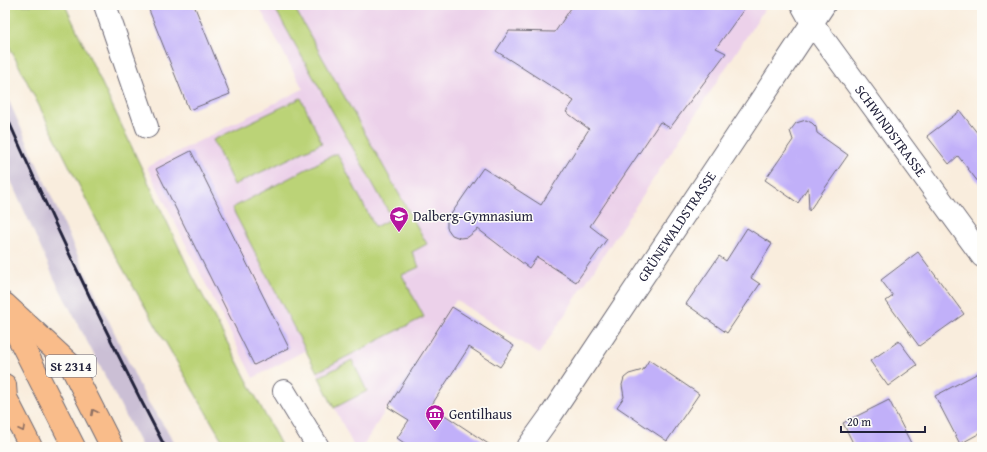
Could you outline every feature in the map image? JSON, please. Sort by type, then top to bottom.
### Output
[{"type":"highway","name":"St 2314","points":[[5,304],[70,364],[112,447]]},
{"type":"highway","points":[[5,311],[74,447]]},
{"type":"highway","points":[[5,385],[6,398],[31,447]]},
{"type":"street","points":[[105,5],[147,127]]},
{"type":"street","name":"SCHWINDSTRASSE","points":[[813,11],[982,256]]},
{"type":"street","name":"GRÜNEWALDSTRASSE","points":[[528,447],[551,415],[813,11]]},
{"type":"street","points":[[284,391],[318,447]]},
{"type":"shaded area","name":"Dalberg-Gymnasium","points":[[258,5],[767,5],[539,354],[456,300],[362,447],[354,447],[306,350],[253,378],[147,167],[303,89]]},
{"type":"shaded area","points":[[5,92],[76,252],[146,399],[178,447],[142,447],[54,278],[5,167]]},
{"type":"green space","points":[[5,5],[65,5],[191,273],[282,447],[226,447],[107,241],[5,38]]},
{"type":"green space","points":[[273,5],[293,5],[427,244],[412,252],[419,267],[402,275],[424,317],[317,372],[232,208],[337,153],[375,227],[392,218]]},
{"type":"green space","points":[[301,98],[322,143],[234,185],[213,140]]},
{"type":"green space","points":[[352,360],[367,391],[334,408],[319,377]]},
{"type":"building","points":[[147,5],[194,5],[230,94],[189,110]]},
{"type":"building","points":[[573,5],[747,5],[716,48],[726,53],[670,128],[660,122],[590,226],[607,239],[576,282],[537,257],[529,268],[478,229],[468,237],[460,238],[452,235],[447,228],[447,220],[483,168],[541,205],[589,129],[566,112],[574,101],[496,51],[509,31],[555,32]]},
{"type":"building","points":[[960,111],[982,139],[982,187],[958,156],[949,164],[927,136]]},
{"type":"building","points":[[806,120],[816,127],[817,133],[848,155],[809,211],[808,187],[798,203],[765,180],[793,140],[790,131],[796,123]]},
{"type":"building","points":[[191,151],[289,348],[254,365],[156,169]]},
{"type":"building","points":[[747,228],[772,244],[751,278],[760,284],[727,333],[686,304],[719,256],[726,261]]},
{"type":"building","points":[[918,252],[964,314],[919,346],[886,301],[893,296],[881,280]]},
{"type":"building","points":[[452,307],[514,346],[500,367],[469,347],[431,406],[493,447],[410,447],[397,438],[409,420],[388,407]]},
{"type":"building","points":[[899,341],[917,365],[888,386],[870,361]]},
{"type":"building","points":[[649,360],[699,394],[667,441],[617,407],[624,397],[622,385],[624,378],[629,374],[643,370]]},
{"type":"building","points":[[982,371],[982,432],[960,444],[935,396]]},
{"type":"building","points":[[889,400],[913,447],[855,447],[843,423]]},
{"type":"railway","points":[[5,113],[82,282],[165,447]]},
{"type":"place","name":"Dalberg-Gymnasium","points":[[399,233]]},
{"type":"place","name":"Gentilhaus","points":[[435,431]]}]
